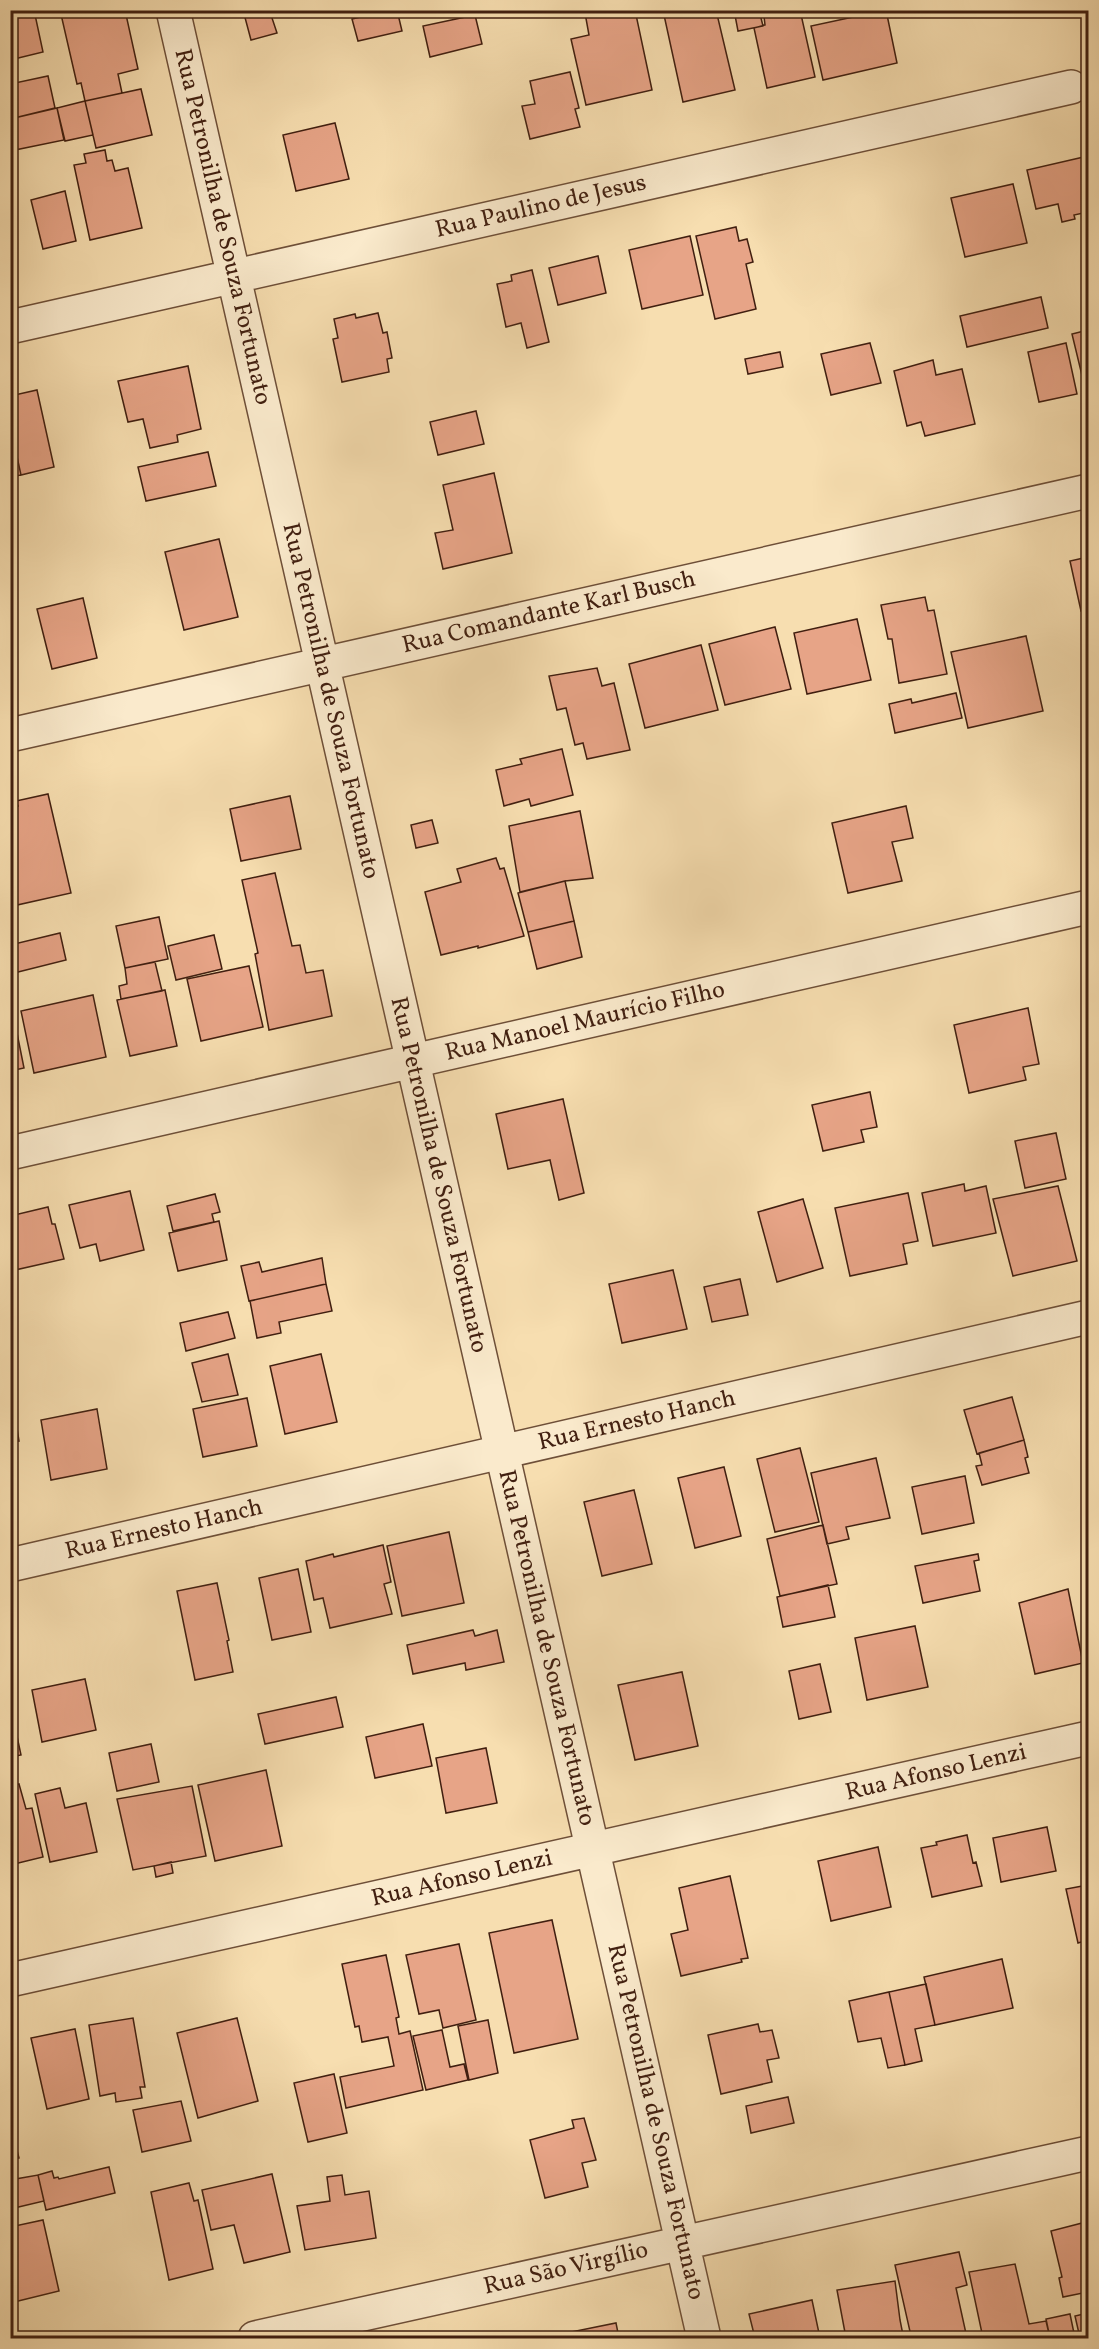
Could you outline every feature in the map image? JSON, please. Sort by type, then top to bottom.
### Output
[{"type":"street","name":"Rua Petronilha de Souza Fortunato","points":[[173,10],[704,2338]]},
{"type":"street","name":"Rua Paulino de Jesus","points":[[10,327],[1071,87]]},
{"type":"street","name":"Rua Comandante Karl Busch","points":[[10,735],[1089,491]]},
{"type":"street","name":"Rua Manoel Maurício Filho","points":[[10,1153],[1089,907]]},
{"type":"street","name":"Rua Ernesto Hanch","points":[[10,1565],[1089,1317]]},
{"type":"street","name":"Rua Afonso Lenzi","points":[[10,1980],[1089,1738]]},
{"type":"street","name":"Rua São Virgílio","points":[[255,2338],[1089,2153]]},
{"type":"building","points":[[10,10],[34,10],[43,52],[10,60]]},
{"type":"building","points":[[60,10],[125,10],[138,69],[118,74],[122,93],[85,101],[81,83],[77,84]]},
{"type":"building","points":[[243,10],[286,10],[271,15],[277,33],[251,40]]},
{"type":"building","points":[[377,10],[397,10],[402,31],[358,41],[352,19],[378,13]]},
{"type":"building","points":[[595,10],[635,10],[652,90],[586,105],[571,39],[589,35],[585,13]]},
{"type":"building","points":[[684,10],[716,10],[735,90],[683,102],[664,15]]},
{"type":"building","points":[[734,10],[759,10],[763,26],[738,31]]},
{"type":"building","points":[[800,10],[815,77],[767,88],[754,28],[765,25],[764,16]]},
{"type":"building","points":[[886,10],[897,63],[823,80],[811,26]]},
{"type":"building","points":[[475,15],[482,44],[430,57],[423,26]]},
{"type":"building","points":[[570,72],[579,108],[575,109],[580,127],[530,139],[522,106],[535,104],[530,81]]},
{"type":"building","points":[[48,76],[55,108],[10,119],[10,84]]},
{"type":"building","points":[[141,89],[152,135],[96,148],[85,101]]},
{"type":"building","points":[[85,101],[93,135],[65,141],[57,108]]},
{"type":"building","points":[[57,108],[64,140],[10,151],[10,119]]},
{"type":"building","points":[[335,123],[349,179],[296,191],[283,135]]},
{"type":"building","points":[[105,150],[107,161],[112,160],[115,171],[128,168],[142,228],[90,240],[74,165],[86,163],[84,154]]},
{"type":"building","points":[[1088,156],[1088,212],[1074,215],[1075,219],[1062,222],[1058,204],[1036,209],[1027,170]]},
{"type":"building","points":[[1013,184],[1027,243],[965,257],[951,198]]},
{"type":"building","points":[[65,191],[76,241],[43,249],[31,200]]},
{"type":"building","points":[[736,227],[739,241],[747,239],[753,262],[746,264],[756,309],[715,319],[696,236]]},
{"type":"building","points":[[690,236],[703,295],[642,309],[629,250]]},
{"type":"building","points":[[598,256],[606,293],[558,305],[549,268]]},
{"type":"building","points":[[532,270],[549,342],[527,348],[521,323],[506,327],[497,284],[512,281],[511,275]]},
{"type":"building","points":[[1041,297],[1048,328],[967,347],[960,316]]},
{"type":"building","points":[[378,313],[383,333],[387,332],[392,358],[387,359],[389,372],[342,382],[333,339],[338,338],[334,319],[355,314],[356,318]]},
{"type":"building","points":[[1088,330],[1088,387],[1085,388],[1072,334]]},
{"type":"building","points":[[870,343],[881,383],[831,395],[821,354]]},
{"type":"building","points":[[1066,343],[1077,394],[1039,402],[1028,352]]},
{"type":"building","points":[[780,352],[783,367],[748,374],[745,359]]},
{"type":"building","points":[[933,360],[936,375],[962,369],[975,424],[925,436],[921,422],[907,426],[894,371]]},
{"type":"building","points":[[188,366],[201,429],[177,435],[178,442],[150,448],[143,419],[128,422],[118,381]]},
{"type":"building","points":[[37,390],[54,467],[21,475],[10,425],[10,396]]},
{"type":"building","points":[[476,411],[484,444],[438,455],[430,422]]},
{"type":"building","points":[[10,425],[21,475],[10,477]]},
{"type":"building","points":[[208,452],[216,486],[146,501],[138,467]]},
{"type":"building","points":[[494,473],[512,553],[443,569],[435,533],[453,530],[443,485]]},
{"type":"building","points":[[219,539],[238,617],[184,630],[165,552]]},
{"type":"building","points":[[1088,557],[1088,609],[1081,611],[1070,561]]},
{"type":"building","points":[[925,597],[928,611],[934,610],[947,674],[899,683],[892,639],[888,639],[881,605]]},
{"type":"building","points":[[83,598],[97,658],[52,669],[37,609]]},
{"type":"building","points":[[857,619],[871,680],[807,694],[794,633]]},
{"type":"building","points":[[775,627],[791,689],[725,705],[709,644]]},
{"type":"building","points":[[1026,636],[1043,711],[968,728],[951,652]]},
{"type":"building","points":[[701,645],[718,710],[645,728],[629,664]]},
{"type":"building","points":[[597,668],[602,686],[614,683],[630,750],[587,759],[583,743],[575,745],[566,708],[557,710],[549,676]]},
{"type":"building","points":[[956,693],[962,718],[895,733],[889,704],[911,699],[912,703]]},
{"type":"building","points":[[562,749],[573,795],[531,806],[529,799],[504,806],[496,770],[522,764],[520,759]]},
{"type":"building","points":[[48,794],[71,893],[17,905],[10,880],[10,808],[18,806],[16,801]]},
{"type":"building","points":[[290,796],[301,849],[241,861],[230,809]]},
{"type":"building","points":[[906,806],[913,838],[892,842],[902,881],[848,893],[832,823]]},
{"type":"building","points":[[580,811],[593,878],[565,881],[520,892],[509,826]]},
{"type":"building","points":[[432,820],[438,843],[416,848],[411,825]]},
{"type":"building","points":[[496,858],[500,869],[504,868],[524,936],[441,955],[425,892],[461,882],[457,869]]},
{"type":"building","points":[[275,873],[292,946],[300,945],[306,973],[323,970],[332,1016],[269,1030],[255,954],[258,953],[242,880]]},
{"type":"building","points":[[565,881],[574,921],[528,932],[518,893]]},
{"type":"building","points":[[159,917],[168,959],[125,968],[116,926]]},
{"type":"building","points":[[574,921],[582,957],[537,969],[528,932]]},
{"type":"building","points":[[60,933],[66,960],[10,974],[10,945]]},
{"type":"building","points":[[214,935],[222,969],[176,980],[168,946]]},
{"type":"building","points":[[155,962],[162,991],[121,999],[119,986],[127,984],[125,968]]},
{"type":"building","points":[[249,966],[263,1027],[201,1041],[187,979]]},
{"type":"building","points":[[165,990],[177,1046],[130,1056],[117,1000]]},
{"type":"building","points":[[93,995],[106,1057],[34,1073],[21,1011]]},
{"type":"building","points":[[1028,1008],[1039,1064],[1023,1067],[1026,1080],[969,1093],[954,1025]]},
{"type":"building","points":[[15,1023],[24,1068],[10,1071],[10,1024]]},
{"type":"building","points":[[870,1092],[877,1127],[861,1130],[864,1142],[823,1151],[812,1105]]},
{"type":"building","points":[[563,1099],[584,1193],[559,1200],[550,1160],[508,1169],[496,1114]]},
{"type":"building","points":[[1056,1133],[1066,1179],[1025,1188],[1015,1141]]},
{"type":"building","points":[[964,1184],[965,1191],[986,1186],[996,1233],[933,1246],[922,1193]]},
{"type":"building","points":[[1058,1186],[1077,1261],[1013,1276],[993,1199]]},
{"type":"building","points":[[130,1191],[144,1250],[100,1261],[96,1244],[80,1248],[69,1205]]},
{"type":"building","points":[[908,1193],[918,1241],[903,1244],[907,1264],[850,1276],[835,1208]]},
{"type":"building","points":[[215,1194],[220,1212],[212,1214],[214,1222],[173,1231],[167,1206]]},
{"type":"building","points":[[803,1199],[823,1268],[777,1282],[758,1212]]},
{"type":"building","points":[[48,1207],[64,1259],[15,1270],[10,1249],[10,1216]]},
{"type":"building","points":[[219,1221],[227,1260],[178,1271],[169,1233]]},
{"type":"building","points":[[322,1258],[326,1284],[249,1301],[241,1266],[259,1262],[262,1272]]},
{"type":"building","points":[[673,1270],[687,1329],[622,1343],[609,1284]]},
{"type":"building","points":[[740,1279],[748,1315],[712,1322],[704,1287]]},
{"type":"building","points":[[326,1284],[332,1311],[279,1322],[281,1333],[257,1338],[250,1301]]},
{"type":"building","points":[[228,1312],[235,1338],[186,1351],[180,1323]]},
{"type":"building","points":[[228,1354],[238,1395],[202,1402],[192,1363]]},
{"type":"building","points":[[321,1354],[337,1422],[285,1434],[270,1366]]},
{"type":"building","points":[[10,1383],[19,1441],[10,1442]]},
{"type":"building","points":[[1012,1397],[1024,1440],[977,1454],[964,1410]]},
{"type":"building","points":[[247,1398],[257,1446],[203,1457],[193,1409]]},
{"type":"building","points":[[97,1409],[107,1469],[51,1480],[41,1420]]},
{"type":"building","points":[[1024,1440],[1029,1473],[982,1485],[976,1466],[982,1465],[979,1453]]},
{"type":"building","points":[[800,1448],[819,1522],[775,1532],[757,1459]]},
{"type":"building","points":[[876,1458],[890,1518],[846,1527],[849,1539],[827,1544],[811,1473]]},
{"type":"building","points":[[724,1467],[741,1536],[695,1548],[678,1478]]},
{"type":"building","points":[[965,1476],[974,1523],[922,1534],[912,1487]]},
{"type":"building","points":[[634,1490],[652,1564],[602,1576],[584,1502]]},
{"type":"building","points":[[823,1525],[837,1584],[780,1596],[767,1539]]},
{"type":"building","points":[[449,1532],[464,1603],[402,1616],[387,1546]]},
{"type":"building","points":[[383,1545],[391,1582],[384,1584],[392,1614],[330,1628],[323,1598],[314,1600],[306,1561]]},
{"type":"building","points":[[978,1554],[979,1560],[974,1561],[980,1591],[923,1603],[915,1566]]},
{"type":"building","points":[[298,1569],[311,1632],[272,1640],[259,1578]]},
{"type":"building","points":[[217,1583],[233,1672],[195,1680],[177,1591]]},
{"type":"building","points":[[828,1585],[835,1617],[783,1627],[777,1597]]},
{"type":"building","points":[[1068,1589],[1083,1663],[1035,1674],[1019,1603]]},
{"type":"building","points":[[915,1626],[928,1687],[867,1700],[855,1638]]},
{"type":"building","points":[[473,1630],[475,1636],[497,1630],[504,1662],[466,1670],[465,1663],[413,1674],[407,1645]]},
{"type":"building","points":[[820,1664],[831,1712],[799,1719],[789,1671]]},
{"type":"building","points":[[682,1672],[698,1746],[635,1760],[618,1685]]},
{"type":"building","points":[[85,1679],[96,1730],[42,1742],[32,1690]]},
{"type":"building","points":[[336,1697],[343,1727],[265,1744],[258,1714]]},
{"type":"building","points":[[423,1724],[432,1766],[375,1778],[366,1737]]},
{"type":"building","points":[[15,1727],[21,1755],[10,1757],[10,1728]]},
{"type":"building","points":[[151,1744],[159,1782],[117,1791],[109,1753]]},
{"type":"building","points":[[486,1748],[497,1803],[446,1813],[436,1758]]},
{"type":"building","points":[[266,1770],[282,1846],[215,1861],[198,1785]]},
{"type":"building","points":[[19,1784],[26,1809],[32,1808],[43,1857],[10,1865],[10,1786]]},
{"type":"building","points":[[192,1786],[206,1856],[133,1870],[117,1799]]},
{"type":"building","points":[[60,1788],[65,1808],[86,1803],[97,1852],[50,1862],[35,1794]]},
{"type":"building","points":[[1047,1827],[1056,1871],[1001,1882],[993,1838]]},
{"type":"building","points":[[967,1835],[973,1863],[976,1862],[982,1886],[932,1897],[921,1848]]},
{"type":"building","points":[[878,1847],[891,1907],[831,1921],[818,1861]]},
{"type":"building","points":[[171,1862],[173,1873],[156,1877],[154,1866]]},
{"type":"building","points":[[730,1876],[748,1958],[741,1959],[742,1962],[681,1976],[671,1934],[688,1930],[679,1888]]},
{"type":"building","points":[[1088,1885],[1088,1940],[1078,1943],[1066,1889]]},
{"type":"building","points":[[552,1920],[578,2039],[514,2053],[489,1933]]},
{"type":"building","points":[[459,1944],[476,2020],[443,2028],[439,2010],[419,2014],[406,1955]]},
{"type":"building","points":[[386,1955],[399,2017],[396,2018],[399,2034],[410,2031],[423,2090],[346,2108],[340,2077],[394,2066],[388,2037],[362,2042],[359,2026],[355,2027],[342,1964]]},
{"type":"building","points":[[1002,1959],[1013,2008],[935,2025],[924,1977]]},
{"type":"building","points":[[926,1984],[935,2025],[915,2029],[922,2061],[905,2065],[889,1992]]},
{"type":"building","points":[[889,1992],[905,2065],[888,2068],[881,2038],[858,2042],[849,2001]]},
{"type":"building","points":[[133,2018],[145,2087],[140,2087],[142,2098],[116,2102],[115,2093],[100,2096],[89,2025]]},
{"type":"building","points":[[237,2018],[258,2101],[198,2118],[177,2033]]},
{"type":"building","points":[[488,2020],[498,2073],[469,2080],[458,2026]]},
{"type":"building","points":[[758,2024],[760,2032],[772,2030],[779,2058],[767,2060],[772,2082],[721,2094],[708,2035]]},
{"type":"building","points":[[75,2029],[89,2099],[47,2109],[31,2038]]},
{"type":"building","points":[[442,2030],[450,2067],[464,2064],[468,2080],[426,2090],[413,2036]]},
{"type":"building","points":[[334,2074],[347,2133],[308,2142],[294,2083]]},
{"type":"building","points":[[788,2097],[794,2123],[751,2133],[746,2106]]},
{"type":"building","points":[[181,2101],[191,2141],[142,2152],[133,2110]]},
{"type":"building","points":[[584,2118],[596,2160],[582,2163],[588,2187],[545,2198],[530,2140],[574,2128],[572,2120]]},
{"type":"building","points":[[10,2124],[19,2158],[10,2160]]},
{"type":"building","points":[[109,2167],[115,2193],[46,2210],[38,2175],[52,2171],[54,2178],[59,2179]]},
{"type":"building","points":[[272,2174],[290,2252],[244,2263],[234,2225],[211,2230],[202,2190]]},
{"type":"building","points":[[38,2175],[44,2201],[10,2209],[10,2180]]},
{"type":"building","points":[[342,2175],[345,2195],[369,2191],[376,2238],[305,2250],[297,2206],[330,2201],[327,2177]]},
{"type":"building","points":[[189,2183],[194,2201],[198,2200],[213,2269],[169,2280],[151,2192]]},
{"type":"building","points":[[43,2220],[59,2291],[10,2303],[10,2227]]},
{"type":"building","points":[[1086,2222],[1088,2292],[1063,2297],[1059,2278],[1062,2277],[1051,2231]]},
{"type":"building","points":[[959,2252],[967,2285],[956,2288],[967,2338],[914,2338],[913,2335],[911,2336],[895,2265]]},
{"type":"building","points":[[1015,2264],[1029,2324],[1046,2321],[1050,2338],[983,2338],[969,2272]]},
{"type":"building","points":[[895,2281],[900,2320],[903,2335],[906,2335],[906,2338],[846,2338],[837,2290]]},
{"type":"building","points":[[812,2300],[820,2338],[755,2338],[749,2314]]},
{"type":"building","points":[[1088,2313],[1088,2338],[1080,2338],[1075,2316]]},
{"type":"building","points":[[1070,2314],[1075,2338],[1050,2338],[1046,2319]]},
{"type":"building","points":[[616,2323],[619,2338],[567,2338],[566,2333]]}]
